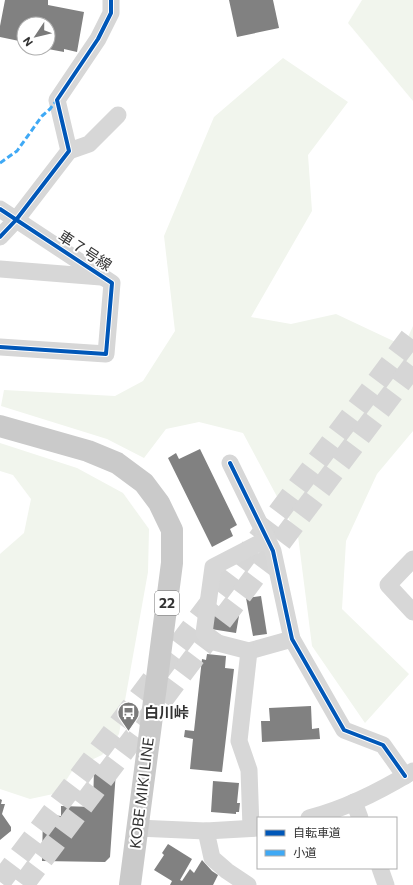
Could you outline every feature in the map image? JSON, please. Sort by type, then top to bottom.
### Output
[{"type":"main road","name":"KOBE MIKI LINE","points":[[0,426],[88,451],[118,463],[144,483],[159,503],[172,530],[172,563],[130,885]]},
{"type":"street","points":[[69,151],[57,100],[98,39],[111,12],[111,0]]},
{"type":"street","points":[[0,237],[16,220],[69,151],[89,144],[118,115]]},
{"type":"street","name":"車７号線","points":[[0,209],[112,283],[106,354],[0,347]]},
{"type":"street","points":[[0,269],[104,277]]},
{"type":"street","points":[[230,463],[273,551],[292,639],[344,730],[383,745],[409,774],[354,802],[313,817]]},
{"type":"street","points":[[267,539],[213,567],[204,633],[210,641],[249,651],[292,639]]},
{"type":"street","points":[[413,559],[388,585],[413,612]]},
{"type":"street","points":[[137,828],[206,831],[255,828],[249,770],[239,741],[249,651]]},
{"type":"street","points":[[354,802],[360,817]]},
{"type":"street","points":[[206,831],[212,858],[226,871],[248,885]]},
{"type":"street","points":[[380,869],[386,885]]},
{"type":"shaded area","points":[[362,0],[413,0],[413,101],[348,23]]},
{"type":"shaded area","points":[[283,58],[348,102],[308,155],[312,211],[251,317],[291,324],[336,314],[404,346],[413,326],[413,431],[377,474],[346,541],[342,609],[409,674],[365,723],[312,646],[298,536],[243,433],[199,422],[166,429],[144,458],[107,439],[1,406],[4,390],[115,396],[143,381],[175,331],[164,236],[214,117]]},
{"type":"shaded area","points":[[0,443],[77,468],[123,493],[149,529],[148,572],[119,734],[102,755],[74,768],[58,793],[30,799],[0,789],[0,554],[24,533],[31,499],[13,475],[0,471]]},
{"type":"building","points":[[5,0],[48,0],[48,5],[84,12],[77,52],[64,49],[64,52],[56,50],[56,16],[16,16],[16,40],[0,37],[0,26]]},
{"type":"building","points":[[229,0],[273,0],[279,28],[237,37]]},
{"type":"building","points":[[200,449],[237,525],[230,529],[233,536],[212,547],[168,458],[176,453],[179,459]]},
{"type":"building","points":[[261,596],[267,634],[253,636],[246,598]]},
{"type":"building","points":[[214,606],[240,610],[236,633],[211,629]]},
{"type":"building","points":[[207,654],[226,656],[225,668],[234,669],[222,772],[190,769],[193,739],[184,737],[185,730],[194,731],[202,659],[206,660]]},
{"type":"building","points":[[311,706],[312,729],[319,728],[320,739],[262,742],[261,721],[270,721],[269,708]]},
{"type":"building","points":[[105,766],[114,767],[114,771],[116,771],[110,857],[105,862],[42,861],[43,814],[61,816],[61,806],[93,807],[94,769],[105,770]]},
{"type":"building","points":[[213,781],[239,783],[237,803],[240,803],[239,812],[236,812],[236,814],[211,812]]},
{"type":"building","points":[[0,799],[2,800],[1,804],[5,804],[2,814],[11,827],[11,831],[0,840]]},
{"type":"building","points":[[168,844],[192,859],[180,880],[182,881],[190,869],[194,873],[202,860],[218,875],[213,885],[170,885],[172,881],[154,870],[164,855],[162,853]]},
{"type":"tunnel","points":[[0,882],[413,334]]},
{"type":"tunnel","points":[[23,885],[413,366]]},
{"type":"marked path","points":[[0,163],[17,151],[42,116],[57,100]]},
{"type":"cycle path","points":[[0,237],[16,220],[69,151],[57,100],[98,39],[111,13],[111,0]]},
{"type":"cycle path","points":[[0,209],[112,283],[106,354],[0,347]]},
{"type":"cycle path","points":[[230,463],[273,551],[292,639],[344,730],[383,745],[405,776]]},
{"type":"place","name":"白川峠","points":[[128,732]]}]
